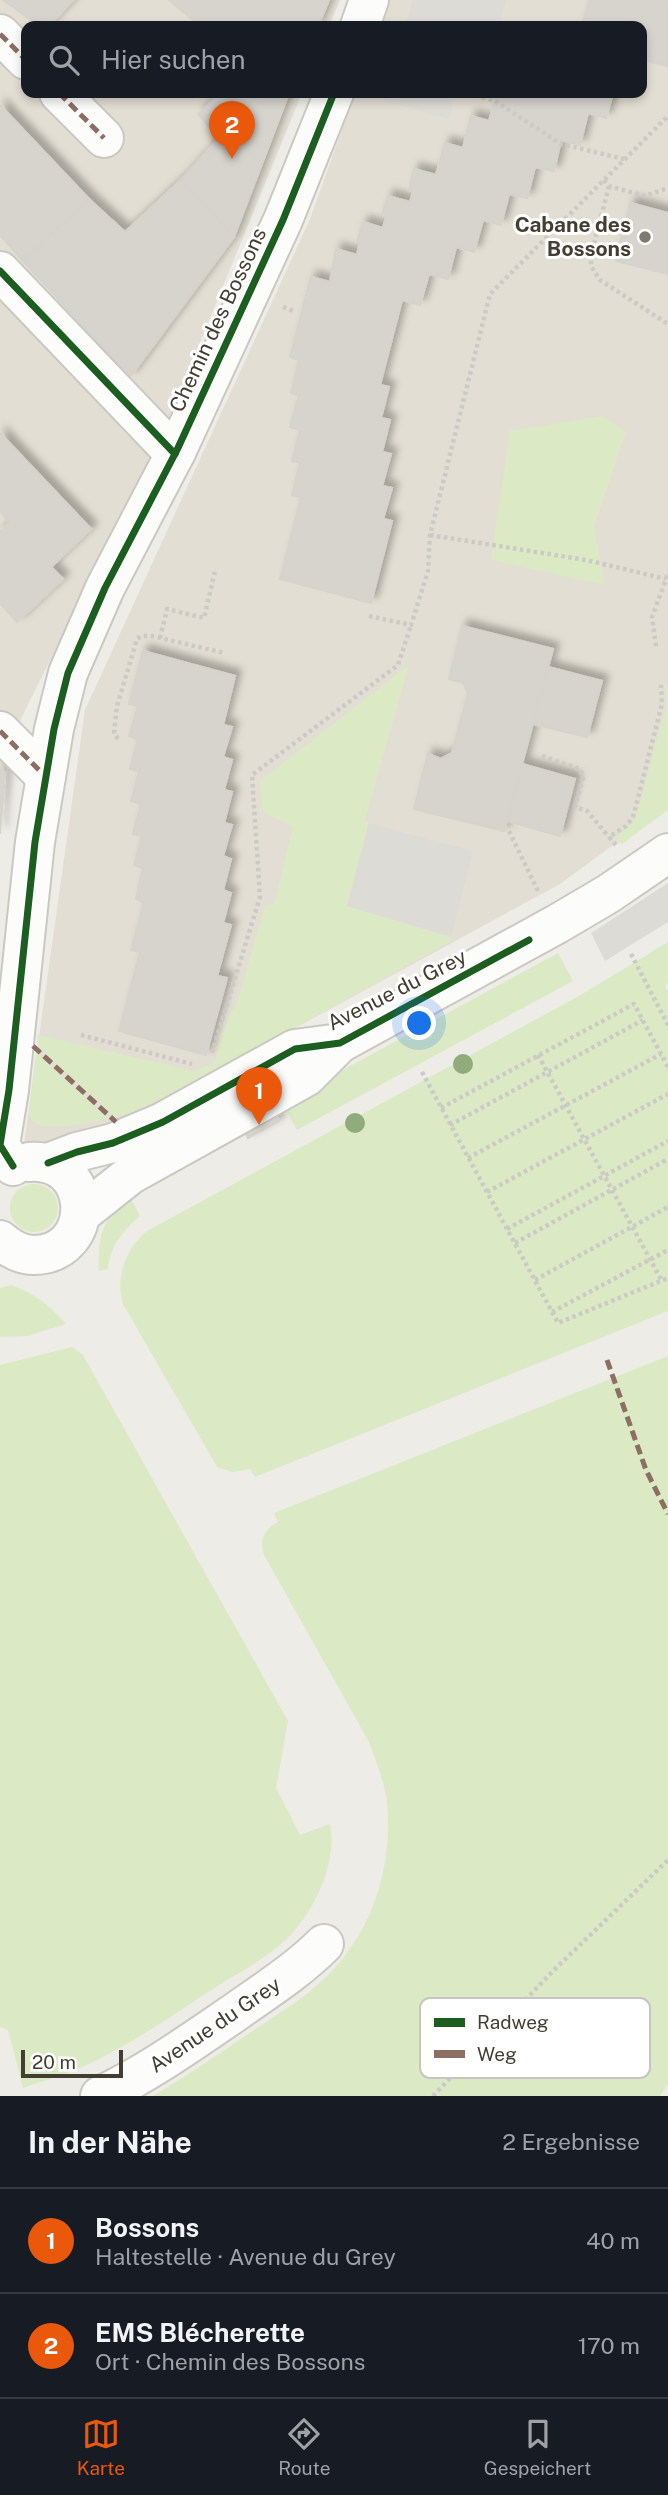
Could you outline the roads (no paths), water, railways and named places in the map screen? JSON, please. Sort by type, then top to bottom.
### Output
[{"type":"street","points":[[362,21],[369,0]]},
{"type":"street","points":[[0,34],[21,55]]},
{"type":"street","points":[[64,98],[104,138]]},
{"type":"street","name":"Chemin des Bossons","points":[[21,1169],[0,1145],[4,1090],[35,842],[54,729],[68,673],[105,588],[176,454],[283,219],[332,98]]},
{"type":"street","points":[[0,271],[176,454]]},
{"type":"street","points":[[0,731],[46,777]]},
{"type":"street","name":"Avenue du Grey","points":[[81,1214],[130,1175],[306,1077],[340,1043],[557,924],[608,894],[668,853]]},
{"type":"street","name":"Avenue du Grey","points":[[21,1169],[113,1143],[163,1122],[295,1049],[340,1043]]},
{"type":"street","points":[[0,1240],[14,1250],[28,1255],[43,1255],[69,1240],[77,1228],[81,1214],[78,1191],[71,1179],[61,1169],[21,1169]]},
{"type":"street","name":"Avenue du Grey","points":[[100,2096],[131,2081],[173,2055],[303,1965],[324,1944]]},
{"type":"place","name":"EMS Blécherette","points":[[232,159]]},
{"type":"place","name":"Cabane des Bossons","points":[[645,237]]},
{"type":"place","name":"Bossons","points":[[259,1125]]}]
